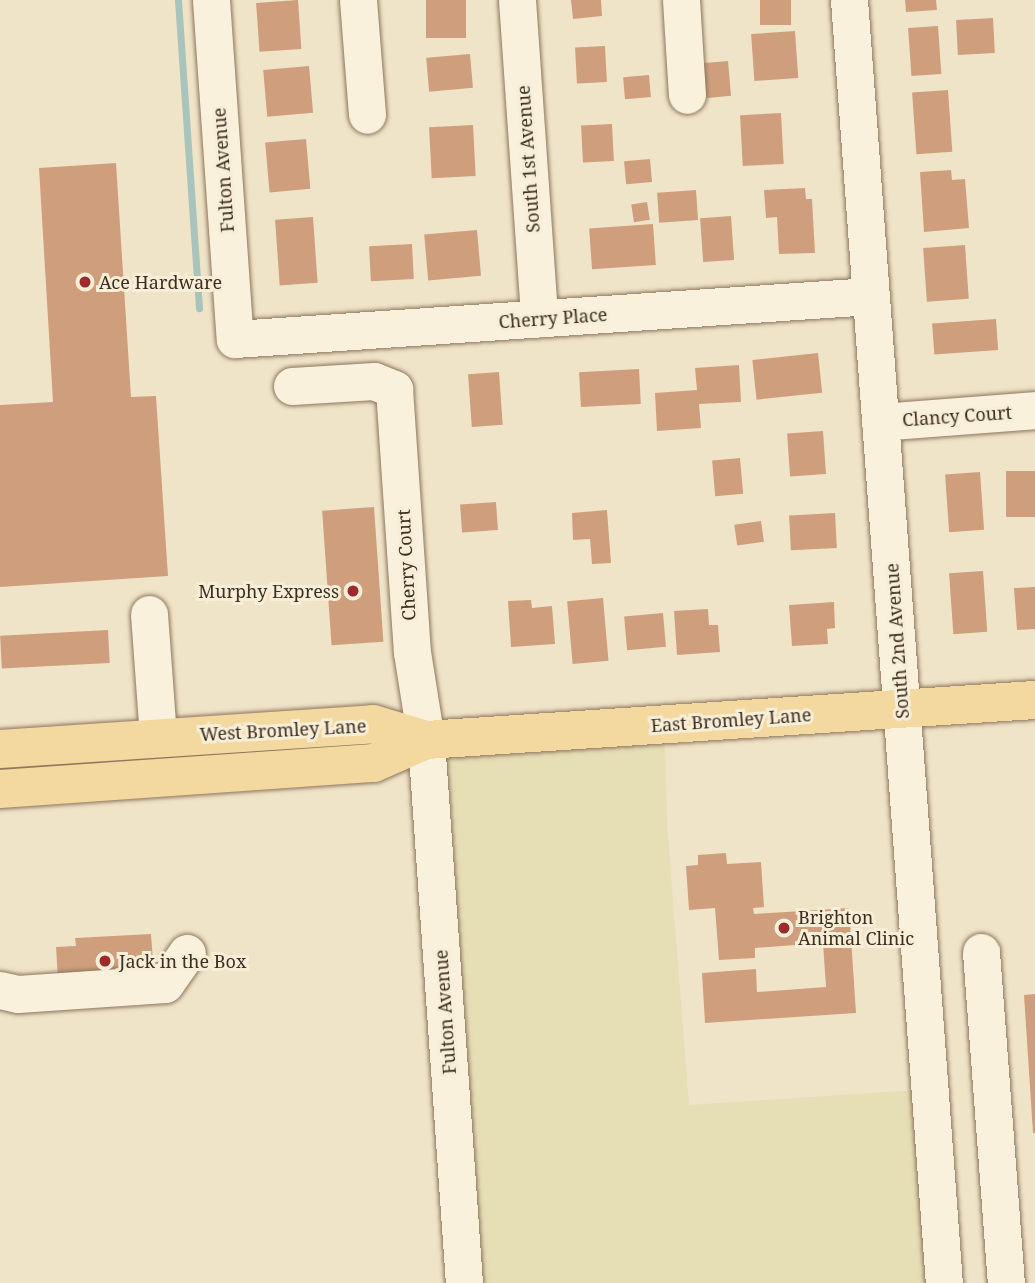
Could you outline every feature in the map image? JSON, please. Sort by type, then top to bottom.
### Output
[{"type":"main road","name":"East Bromley Lane","points":[[426,740],[1035,700]]},
{"type":"main road","name":"West Bromley Lane","points":[[0,749],[373,724],[426,740]]},
{"type":"main road","points":[[0,789],[374,763],[426,740]]},
{"type":"street","name":"Fulton Avenue","points":[[211,0],[236,339]]},
{"type":"street","points":[[358,0],[367,115]]},
{"type":"street","name":"South 1st Avenue","points":[[517,0],[539,318]]},
{"type":"street","points":[[681,0],[687,95]]},
{"type":"street","name":"South 2nd Avenue","points":[[849,0],[944,1283]]},
{"type":"street","name":"Cherry Place","points":[[236,339],[870,296]]},
{"type":"street","name":"Cherry Court","points":[[292,386],[374,381],[394,389],[412,652],[426,740]]},
{"type":"street","name":"Clancy Court","points":[[880,422],[1035,410]]},
{"type":"street","points":[[149,614],[158,738]]},
{"type":"street","name":"Fulton Avenue","points":[[426,740],[464,1283]]},
{"type":"street","points":[[981,952],[1006,1283]]},
{"type":"street","points":[[0,990],[18,994],[165,984],[187,953]]},
{"type":"shaded area","points":[[665,724],[667,824],[689,1105],[931,1089],[944,1283],[463,1283],[426,740]]},
{"type":"building","points":[[298,0],[301,49],[260,52],[256,3]]},
{"type":"building","points":[[426,0],[466,0],[466,38],[426,38]]},
{"type":"building","points":[[571,0],[601,0],[602,16],[573,19]]},
{"type":"building","points":[[760,0],[791,0],[791,25],[760,25]]},
{"type":"building","points":[[905,0],[936,0],[937,10],[906,12]]},
{"type":"building","points":[[993,18],[995,53],[958,55],[956,20]]},
{"type":"building","points":[[938,26],[941,74],[911,76],[908,28]]},
{"type":"building","points":[[795,31],[798,78],[754,81],[751,34]]},
{"type":"building","points":[[605,46],[607,82],[577,84],[575,48]]},
{"type":"building","points":[[470,54],[473,88],[429,92],[426,58]]},
{"type":"building","points":[[728,61],[731,96],[705,98],[702,63]]},
{"type":"building","points":[[309,66],[313,113],[267,117],[263,70]]},
{"type":"building","points":[[649,75],[651,97],[625,99],[623,77]]},
{"type":"building","points":[[948,90],[952,152],[916,154],[912,93]]},
{"type":"building","points":[[781,113],[784,164],[743,166],[740,115]]},
{"type":"building","points":[[612,124],[614,161],[583,163],[581,126]]},
{"type":"building","points":[[473,125],[476,176],[432,178],[429,127]]},
{"type":"building","points":[[306,139],[310,189],[270,192],[265,143]]},
{"type":"building","points":[[650,159],[652,182],[626,184],[624,161]]},
{"type":"building","name":"Ace Hardware","points":[[116,163],[131,397],[156,396],[168,576],[0,587],[0,405],[53,402],[39,168]]},
{"type":"building","points":[[951,170],[952,180],[965,179],[969,228],[924,232],[920,172]]},
{"type":"building","points":[[805,188],[806,199],[812,199],[815,253],[779,254],[777,217],[766,218],[764,190]]},
{"type":"building","points":[[696,190],[698,220],[659,223],[657,193]]},
{"type":"building","points":[[647,202],[650,220],[634,222],[631,205]]},
{"type":"building","points":[[731,216],[734,260],[703,262],[700,218]]},
{"type":"building","points":[[313,217],[318,283],[280,285],[275,220]]},
{"type":"building","points":[[653,224],[656,265],[592,269],[589,228]]},
{"type":"building","points":[[477,230],[481,276],[428,280],[424,235]]},
{"type":"building","points":[[412,244],[414,279],[371,281],[369,246]]},
{"type":"building","points":[[965,245],[969,299],[927,302],[923,248]]},
{"type":"building","points":[[996,319],[998,350],[934,354],[932,323]]},
{"type":"building","points":[[818,353],[822,393],[757,400],[752,360]]},
{"type":"building","points":[[739,365],[741,402],[699,404],[701,428],[657,431],[655,393],[697,390],[695,368]]},
{"type":"building","points":[[639,369],[641,404],[581,407],[579,372]]},
{"type":"building","points":[[499,372],[503,425],[472,427],[468,374]]},
{"type":"building","points":[[823,431],[826,474],[790,476],[787,434]]},
{"type":"building","points":[[740,458],[743,494],[715,496],[712,460]]},
{"type":"building","points":[[1006,471],[1035,471],[1035,517],[1006,517]]},
{"type":"building","points":[[980,472],[984,530],[949,532],[945,474]]},
{"type":"building","points":[[496,502],[498,530],[462,532],[460,505]]},
{"type":"building","name":"Murphy Express","points":[[374,507],[383,642],[332,645],[322,511]]},
{"type":"building","points":[[607,510],[611,563],[592,564],[590,539],[573,540],[572,513]]},
{"type":"building","points":[[835,513],[837,548],[791,550],[789,515]]},
{"type":"building","points":[[761,521],[764,542],[737,546],[734,525]]},
{"type":"building","points":[[983,571],[987,632],[953,634],[949,573]]},
{"type":"building","points":[[1035,587],[1035,629],[1017,630],[1014,588]]},
{"type":"building","points":[[603,598],[608,661],[573,664],[567,601]]},
{"type":"building","points":[[531,600],[532,608],[552,606],[555,644],[511,647],[508,601]]},
{"type":"building","points":[[834,602],[835,628],[827,629],[828,644],[792,646],[789,605]]},
{"type":"building","points":[[708,609],[709,625],[718,625],[720,652],[677,655],[674,611]]},
{"type":"building","points":[[663,613],[666,647],[627,650],[624,616]]},
{"type":"building","points":[[108,630],[110,663],[2,669],[0,636]]},
{"type":"building","name":"Brighton Animal Clinic","points":[[726,853],[727,864],[761,862],[764,907],[753,908],[754,914],[849,908],[856,1013],[705,1023],[702,973],[756,969],[757,992],[826,987],[823,943],[755,948],[755,958],[719,960],[715,908],[689,910],[686,866],[698,865],[698,855]]},
{"type":"building","name":"Jack in the Box","points":[[151,934],[154,975],[58,980],[56,947],[76,946],[75,938]]},
{"type":"building","points":[[1035,994],[1035,1133],[1033,1133],[1024,995]]},
{"type":"waterway","points":[[178,0],[199,308]]},
{"type":"place","name":"Ace Hardware","points":[[85,282]]},
{"type":"place","name":"Murphy Express","points":[[353,591]]},
{"type":"place","name":"Brighton Animal Clinic","points":[[784,928]]},
{"type":"place","name":"Jack in the Box","points":[[105,961]]}]
